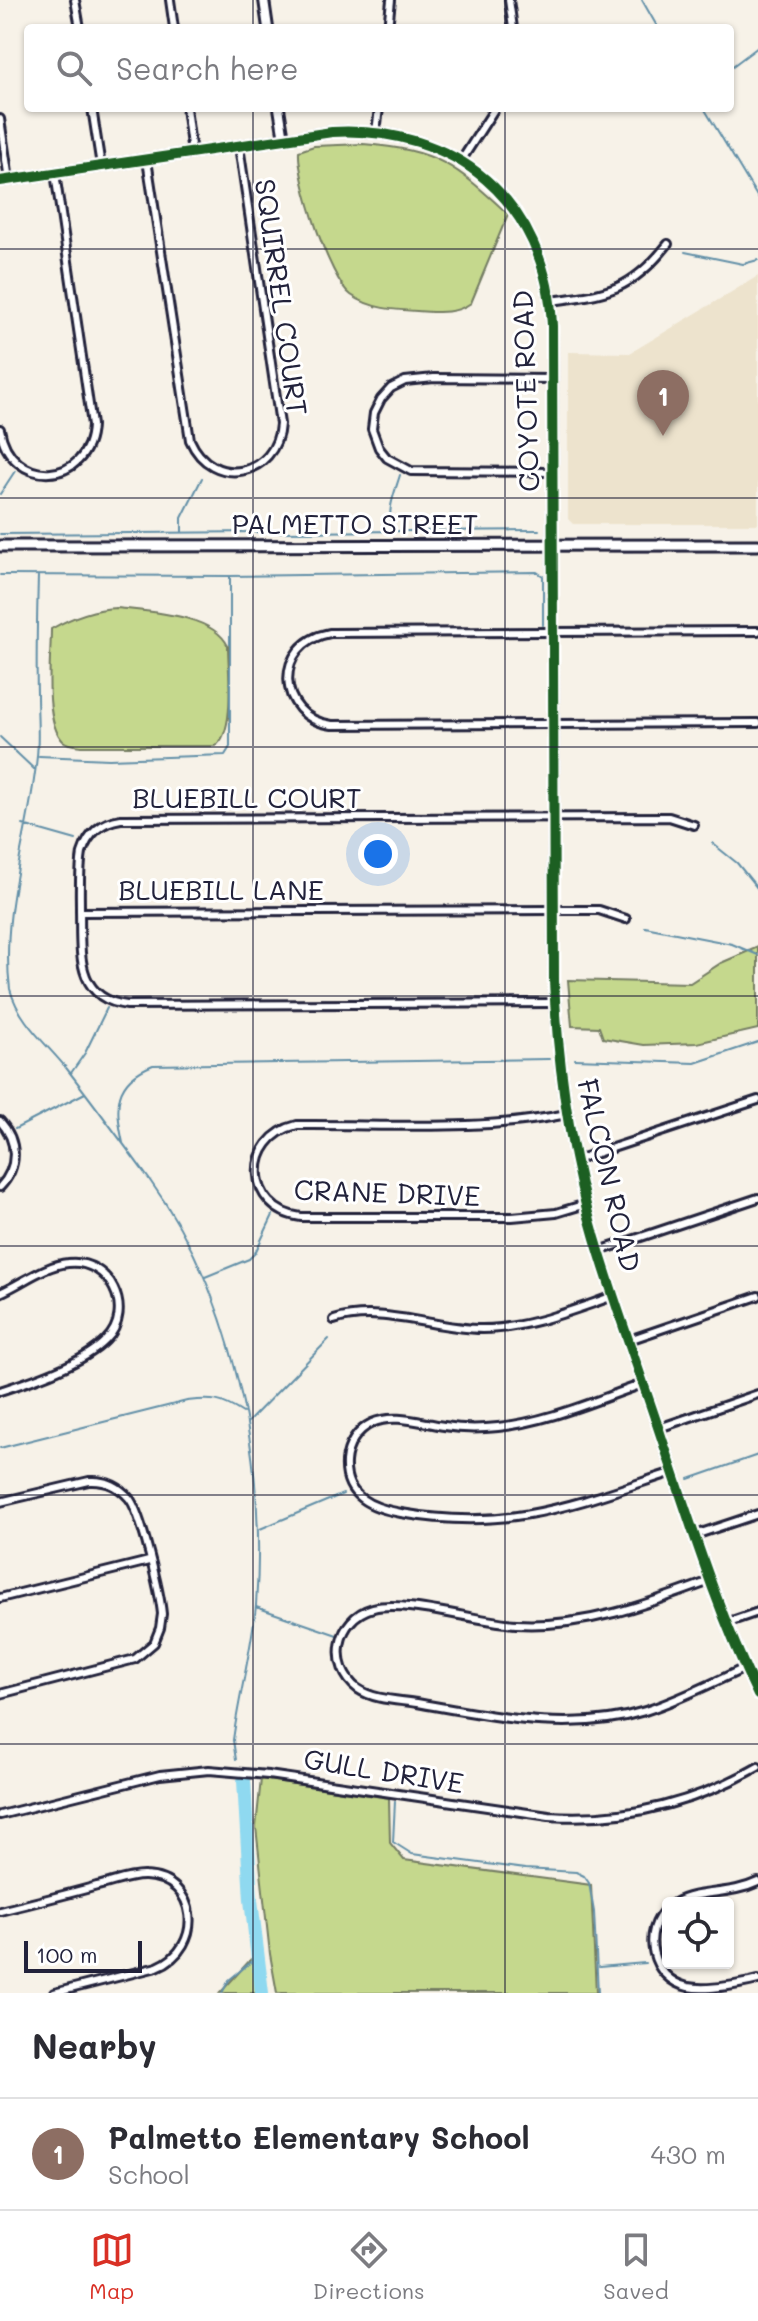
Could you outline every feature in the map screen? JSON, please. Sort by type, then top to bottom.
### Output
[{"type":"main road","name":"PALMETTO STREET","points":[[0,546],[758,545]]},
{"type":"street","points":[[75,0],[79,24]]},
{"type":"street","points":[[170,0],[173,24]]},
{"type":"street","points":[[264,0],[267,24]]},
{"type":"street","points":[[388,24],[391,0]]},
{"type":"street","points":[[509,0],[512,24]]},
{"type":"street","points":[[93,112],[101,166]]},
{"type":"street","points":[[187,112],[192,153]]},
{"type":"street","points":[[280,112],[284,139]]},
{"type":"street","points":[[376,132],[378,112]]},
{"type":"street","points":[[461,161],[492,112]]},
{"type":"street","points":[[0,119],[4,181]]},
{"type":"street","name":"COYOTE ROAD","points":[[4,181],[332,132],[376,132],[420,142],[461,161],[499,192],[525,228],[543,268],[550,301],[553,545]]},
{"type":"street","name":"SQUIRREL COURT","points":[[147,160],[190,440],[197,453],[213,467],[241,472],[267,458],[278,438],[280,424],[239,146]]},
{"type":"street","points":[[0,429],[6,449],[15,461],[41,473],[56,473],[75,464],[91,440],[92,425],[55,173]]},
{"type":"street","points":[[550,301],[591,296],[619,288],[643,273],[668,244]]},
{"type":"street","points":[[552,379],[434,378],[405,381],[391,388],[381,399],[374,413],[372,429],[383,454],[398,466],[411,471],[553,472]]},
{"type":"street","name":"FALCON ROAD","points":[[553,545],[555,1003],[567,1114],[599,1251],[710,1581],[758,1695]]},
{"type":"street","points":[[758,631],[323,634],[299,649],[291,661],[288,682],[294,701],[302,712],[325,724],[758,723]]},
{"type":"street","name":"BLUEBILL COURT","points":[[555,1003],[121,1004],[97,993],[85,977],[81,964],[81,859],[84,846],[96,830],[115,820],[669,817],[694,825]]},
{"type":"street","name":"BLUEBILL LANE","points":[[80,912],[599,910],[626,919]]},
{"type":"street","points":[[576,1160],[758,1100]]},
{"type":"street","name":"CRANE DRIVE","points":[[567,1114],[479,1125],[297,1125],[283,1130],[266,1145],[258,1165],[258,1181],[272,1205],[301,1217],[512,1217],[556,1213],[586,1204]]},
{"type":"street","points":[[0,1121],[11,1135],[15,1155],[12,1170],[0,1187]]},
{"type":"street","points":[[599,1251],[758,1198]]},
{"type":"street","points":[[0,1293],[56,1266],[76,1263],[94,1268],[105,1276],[113,1287],[119,1308],[115,1329],[101,1345],[49,1373],[0,1391]]},
{"type":"street","points":[[334,1320],[368,1315],[466,1329],[505,1327],[614,1296]]},
{"type":"street","points":[[629,1340],[758,1296]]},
{"type":"street","points":[[643,1384],[538,1419],[497,1427],[466,1428],[395,1419],[374,1422],[360,1432],[350,1446],[346,1462],[348,1479],[359,1498],[378,1509],[421,1517],[473,1521],[555,1511],[673,1472]]},
{"type":"street","points":[[659,1428],[758,1394]]},
{"type":"street","points":[[0,1502],[83,1482],[108,1483],[124,1493],[136,1508],[162,1608],[157,1638],[135,1659],[0,1694]]},
{"type":"street","points":[[695,1535],[758,1514]]},
{"type":"street","points":[[0,1598],[149,1561]]},
{"type":"street","points":[[710,1581],[633,1608],[562,1623],[517,1624],[384,1606],[373,1608],[356,1616],[343,1634],[339,1654],[344,1671],[354,1686],[370,1695],[510,1718],[564,1723],[624,1716],[661,1705],[745,1668]]},
{"type":"street","points":[[726,1623],[758,1612]]},
{"type":"street","name":"GULL DRIVE","points":[[0,1815],[160,1775],[209,1770],[268,1775],[549,1816],[593,1817],[636,1813],[680,1802],[758,1767]]},
{"type":"street","points":[[0,1911],[143,1876],[163,1880],[184,1898],[190,1927],[186,1942],[171,1960],[157,1967],[54,1993]]},
{"type":"street","points":[[689,1897],[735,1891],[758,1882]]},
{"type":"street","points":[[662,1914],[651,1938],[655,1960],[662,1969]]},
{"type":"street","points":[[662,1969],[670,1979],[686,1987],[758,1980]]},
{"type":"shaded area","points":[[758,276],[758,524],[573,524],[568,519],[568,352],[630,353]]},
{"type":"green space","points":[[363,144],[410,151],[444,163],[474,183],[508,214],[471,303],[445,312],[391,309],[359,300],[342,285],[316,227],[303,183],[299,151],[314,146]]},
{"type":"green space","points":[[117,608],[162,613],[195,621],[220,635],[228,646],[228,715],[222,739],[215,746],[81,746],[63,741],[57,732],[50,704],[51,629],[83,614]]},
{"type":"green space","points":[[758,947],[758,1029],[697,1043],[644,1045],[603,1038],[599,1027],[572,1026],[568,980],[690,983],[721,963]]},
{"type":"green space","points":[[261,1779],[389,1798],[390,1843],[404,1860],[591,1885],[596,1993],[277,1993],[256,1827]]},
{"type":"green space","points":[[252,1958],[258,1993],[220,1993]]},
{"type":"waterway","points":[[642,0],[656,24]]},
{"type":"waterway","points":[[734,65],[758,47]]},
{"type":"waterway","points":[[706,112],[758,198]]},
{"type":"waterway","points":[[685,252],[743,264],[758,260]]},
{"type":"waterway","points":[[0,494],[15,471]]},
{"type":"waterway","points":[[395,531],[390,511],[400,475]]},
{"type":"waterway","points":[[182,532],[182,518],[202,478]]},
{"type":"waterway","points":[[0,534],[539,530]]},
{"type":"waterway","points":[[0,575],[537,572],[543,576],[543,625]]},
{"type":"waterway","points":[[38,576],[38,748],[12,901],[8,960],[10,989],[26,1022],[98,1110],[149,1179],[178,1225],[203,1275],[223,1328],[249,1439],[256,1495],[258,1551],[254,1621],[233,1740],[236,1760]]},
{"type":"waterway","points":[[39,756],[109,759],[225,755],[230,747],[230,577]]},
{"type":"waterway","points":[[0,737],[34,769]]},
{"type":"waterway","points":[[23,825],[76,840]]},
{"type":"waterway","points":[[712,843],[737,863],[758,889]]},
{"type":"waterway","points":[[758,923],[758,942]]},
{"type":"waterway","points":[[645,927],[732,944],[758,955]]},
{"type":"waterway","points":[[71,1073],[85,1053],[107,1008]]},
{"type":"waterway","points":[[575,1059],[695,1063],[758,1042]]},
{"type":"waterway","points":[[123,1143],[118,1106],[120,1096],[130,1079],[153,1065],[549,1059]]},
{"type":"waterway","points":[[15,1129],[85,1093]]},
{"type":"waterway","points":[[205,1277],[249,1259],[273,1215]]},
{"type":"waterway","points":[[247,1423],[329,1339]]},
{"type":"waterway","points":[[0,1448],[187,1401],[216,1401],[243,1413]]},
{"type":"waterway","points":[[689,1479],[758,1455]]},
{"type":"waterway","points":[[260,1529],[343,1494]]},
{"type":"waterway","points":[[256,1607],[337,1635]]},
{"type":"waterway","points":[[244,1781],[251,1900],[262,1993]]},
{"type":"waterway","points":[[395,1801],[393,1842],[412,1854],[525,1869],[576,1872],[584,1876],[589,1883],[594,1912],[598,1993]]},
{"type":"waterway","points":[[222,1993],[229,1980],[257,1957]]},
{"type":"waterway","points":[[599,1967],[645,1963]]},
{"type":"cycle path","points":[[0,181],[332,132],[376,133],[417,142],[454,157],[486,180],[512,208],[533,242],[546,281],[552,326],[554,981],[567,1111],[586,1206],[611,1289],[706,1568],[758,1695]]},
{"type":"place","name":"Palmetto Elementary School","points":[[663,436]]}]
